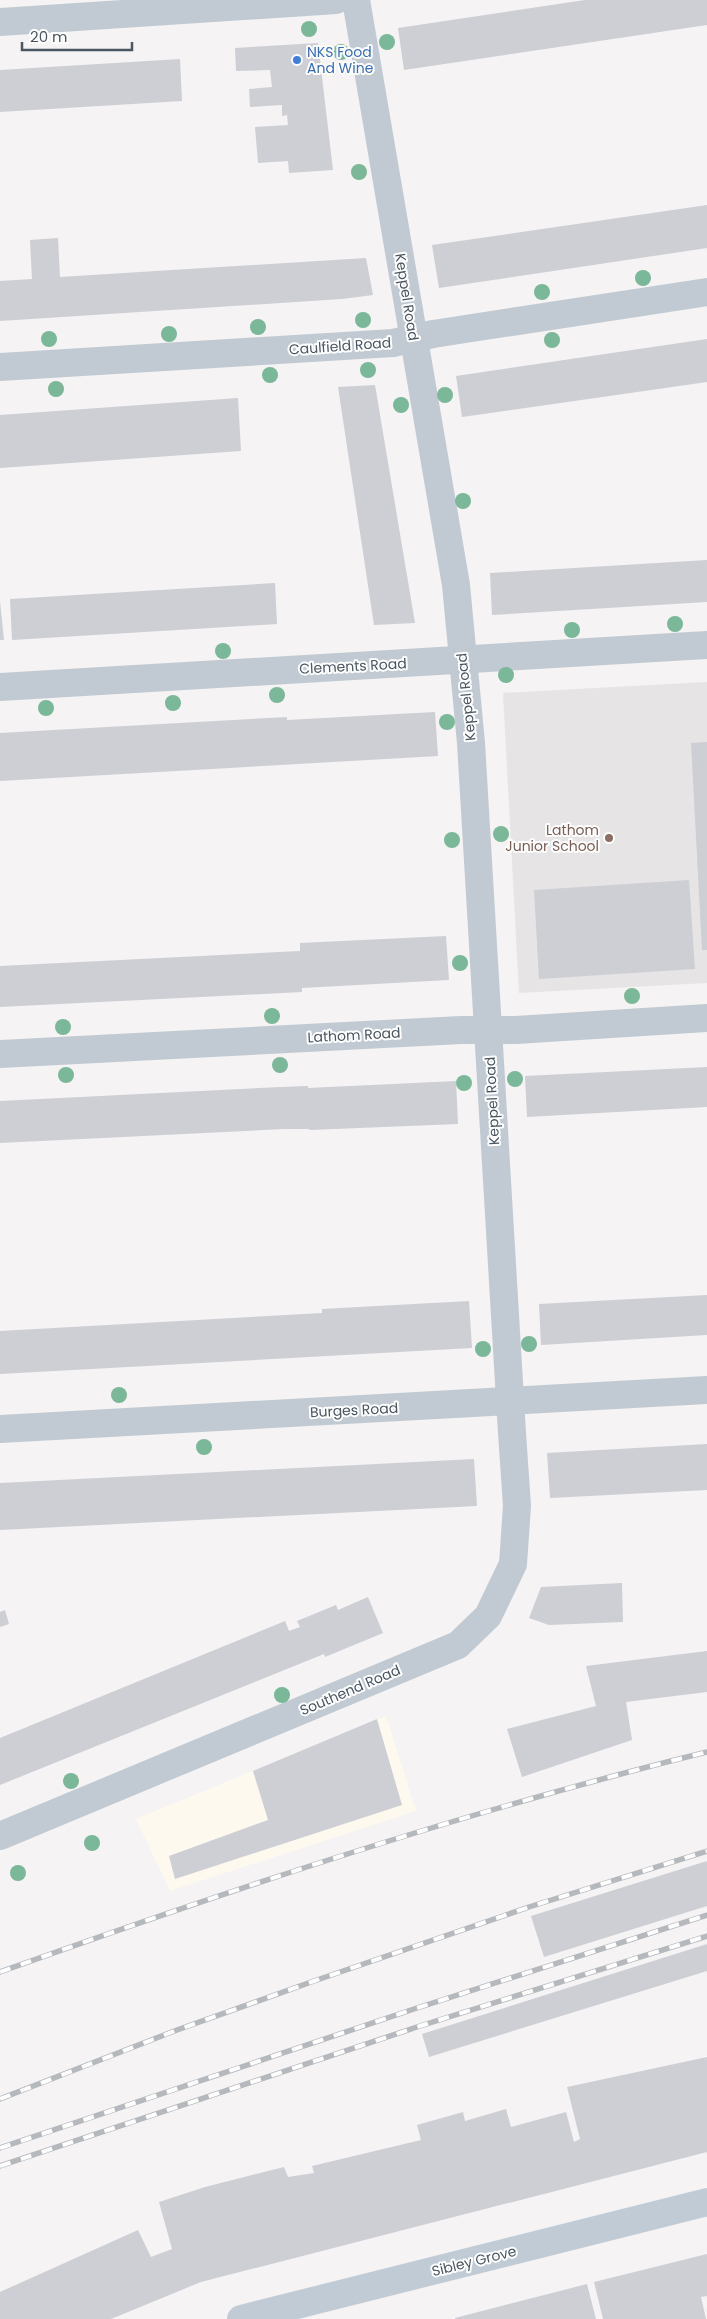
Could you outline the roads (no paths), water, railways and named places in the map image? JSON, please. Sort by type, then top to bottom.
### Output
[{"type":"main road","name":"Sibley Grove","points":[[242,2319],[707,2202]]},
{"type":"street","points":[[0,22],[336,0]]},
{"type":"street","name":"Keppel Road","points":[[356,0],[456,585],[471,743],[510,1402]]},
{"type":"street","name":"Caulfield Road","points":[[0,367],[384,344],[707,292]]},
{"type":"street","name":"Clements Road","points":[[0,687],[707,646]]},
{"type":"street","name":"Lathom Road","points":[[0,1054],[516,1030],[707,1018]]},
{"type":"street","name":"Burges Road","points":[[0,1429],[707,1390]]},
{"type":"street","name":"Southend Road","points":[[0,1836],[458,1645],[488,1616],[513,1564],[517,1506],[510,1402]]},
{"type":"railway","points":[[0,1972],[262,1881],[351,1853],[528,1800],[707,1752]]},
{"type":"railway","points":[[0,2099],[177,2030],[314,1981],[529,1907],[707,1851]]},
{"type":"railway","points":[[0,2148],[414,2009],[707,1915]]},
{"type":"railway","points":[[0,2166],[420,2026],[707,1936]]},
{"type":"place","name":"NKS Food And Wine","points":[[297,60]]},
{"type":"place","name":"Lathom Junior School","points":[[609,838]]}]
